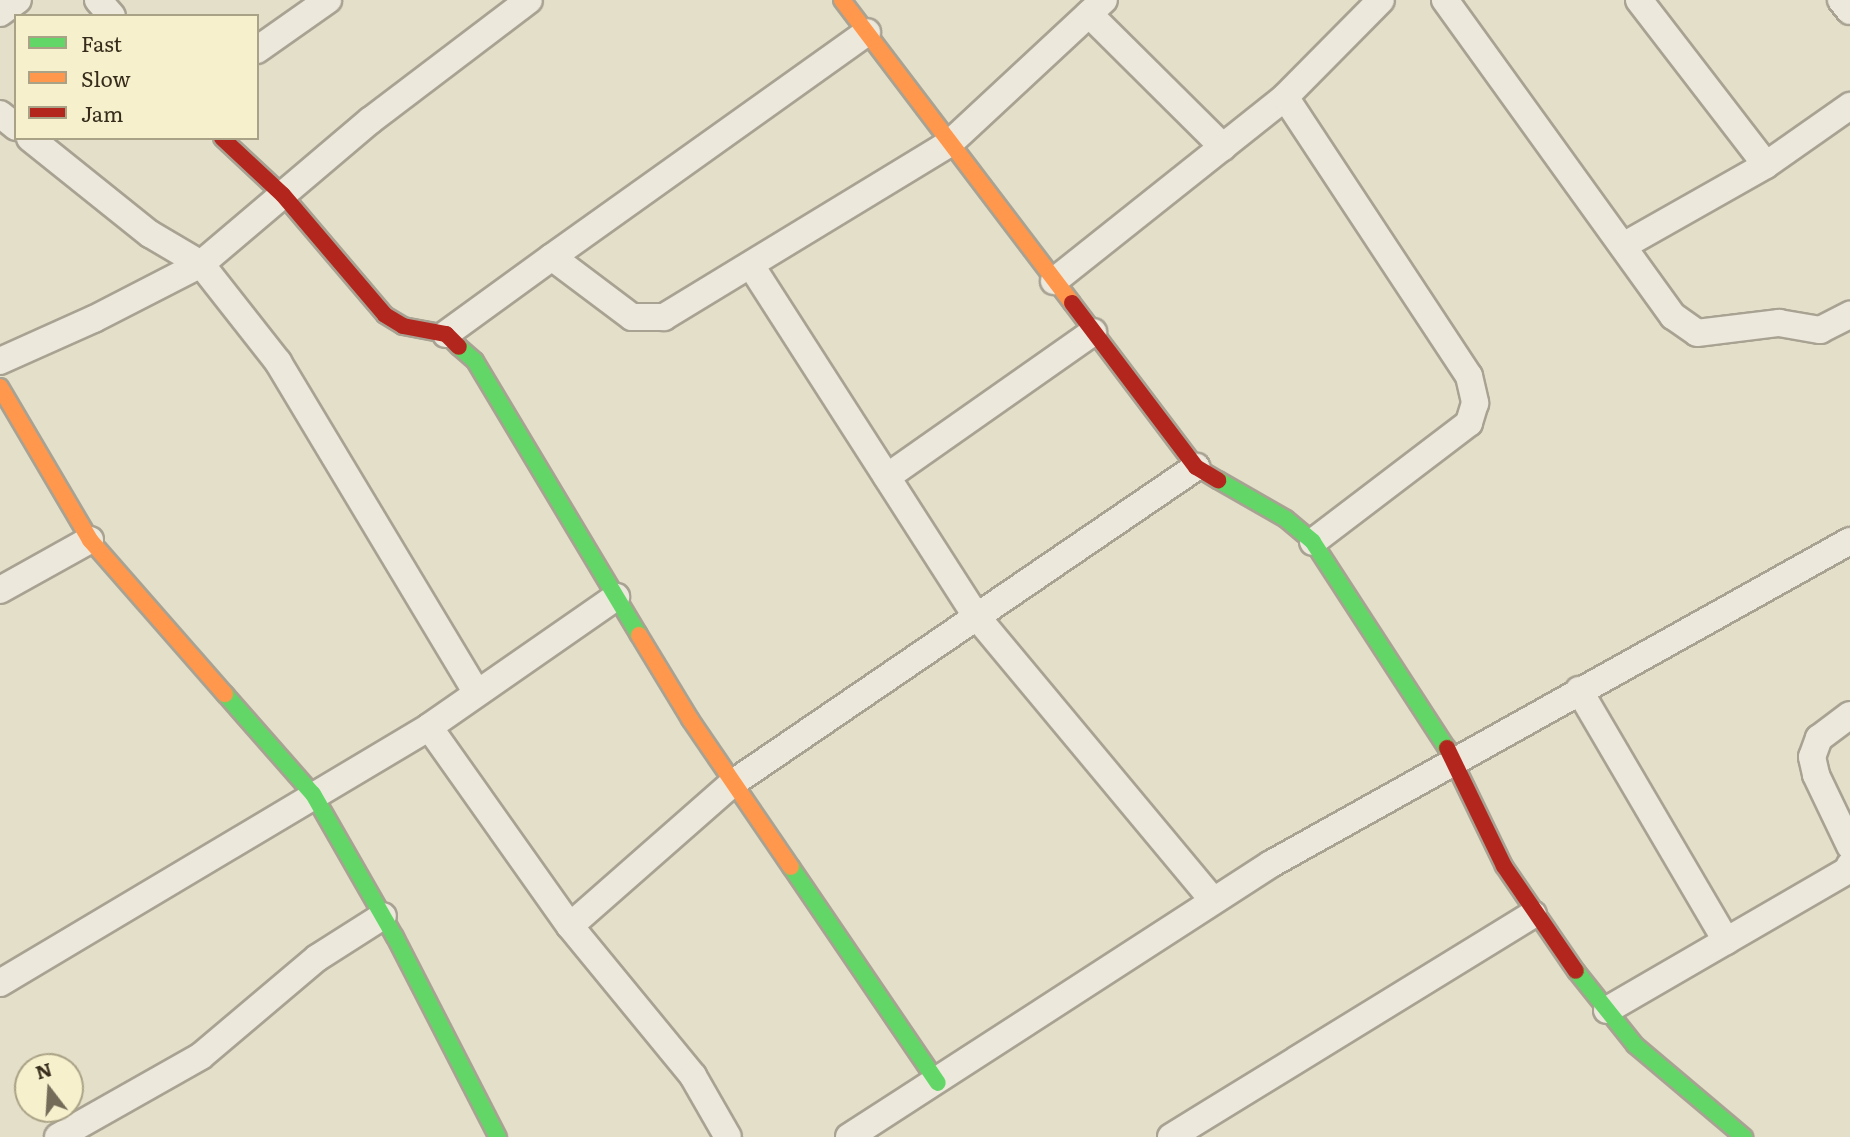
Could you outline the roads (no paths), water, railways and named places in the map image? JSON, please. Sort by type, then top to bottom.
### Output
[{"type":"street","points":[[0,13],[18,0]]},
{"type":"street","points":[[98,0],[110,14]]},
{"type":"street","points":[[259,49],[328,0]]},
{"type":"street","points":[[0,360],[94,319],[201,264],[371,120],[530,0]]},
{"type":"street","points":[[842,0],[1196,467],[1286,519],[1313,542],[1454,758],[1504,866],[1533,914],[1635,1045],[1744,1137]]},
{"type":"street","points":[[1054,281],[1286,97],[1381,0]]},
{"type":"street","points":[[1445,0],[1673,316],[1697,333],[1779,323],[1820,330],[1850,315]]},
{"type":"street","points":[[1639,0],[1766,164]]},
{"type":"street","points":[[1841,0],[1850,11]]},
{"type":"street","points":[[552,257],[632,317],[647,320],[664,317],[752,267],[950,143],[1096,7],[1223,147]]},
{"type":"street","points":[[446,334],[867,32]]},
{"type":"street","points":[[1286,97],[1469,376],[1475,403],[1469,423],[1313,542]]},
{"type":"street","points":[[1623,246],[1766,164],[1850,106]]},
{"type":"street","points":[[0,114],[14,125]]},
{"type":"street","points":[[32,140],[150,234],[201,264],[278,362],[477,693]]},
{"type":"street","points":[[224,140],[283,195],[385,316],[403,326],[446,334],[475,361],[616,597],[733,783],[938,1083]]},
{"type":"street","points":[[752,267],[977,617],[1213,900]]},
{"type":"street","points":[[887,477],[1093,332]]},
{"type":"street","points":[[0,387],[90,540],[313,794],[383,916],[498,1137]]},
{"type":"street","points":[[570,926],[733,783],[1196,467]]},
{"type":"street","points":[[0,590],[90,540]]},
{"type":"street","points":[[849,1137],[938,1083],[1213,900],[1454,758],[1850,541]]},
{"type":"street","points":[[0,983],[429,727],[616,597]]},
{"type":"street","points":[[1579,690],[1726,941]]},
{"type":"street","points":[[1850,715],[1819,738],[1812,757],[1816,775],[1850,846]]},
{"type":"street","points":[[429,727],[570,926],[693,1076],[728,1137]]},
{"type":"street","points":[[1607,1010],[1847,871],[1850,865]]},
{"type":"street","points":[[1171,1137],[1533,914]]},
{"type":"street","points":[[58,1137],[201,1056],[317,958],[383,916]]}]
